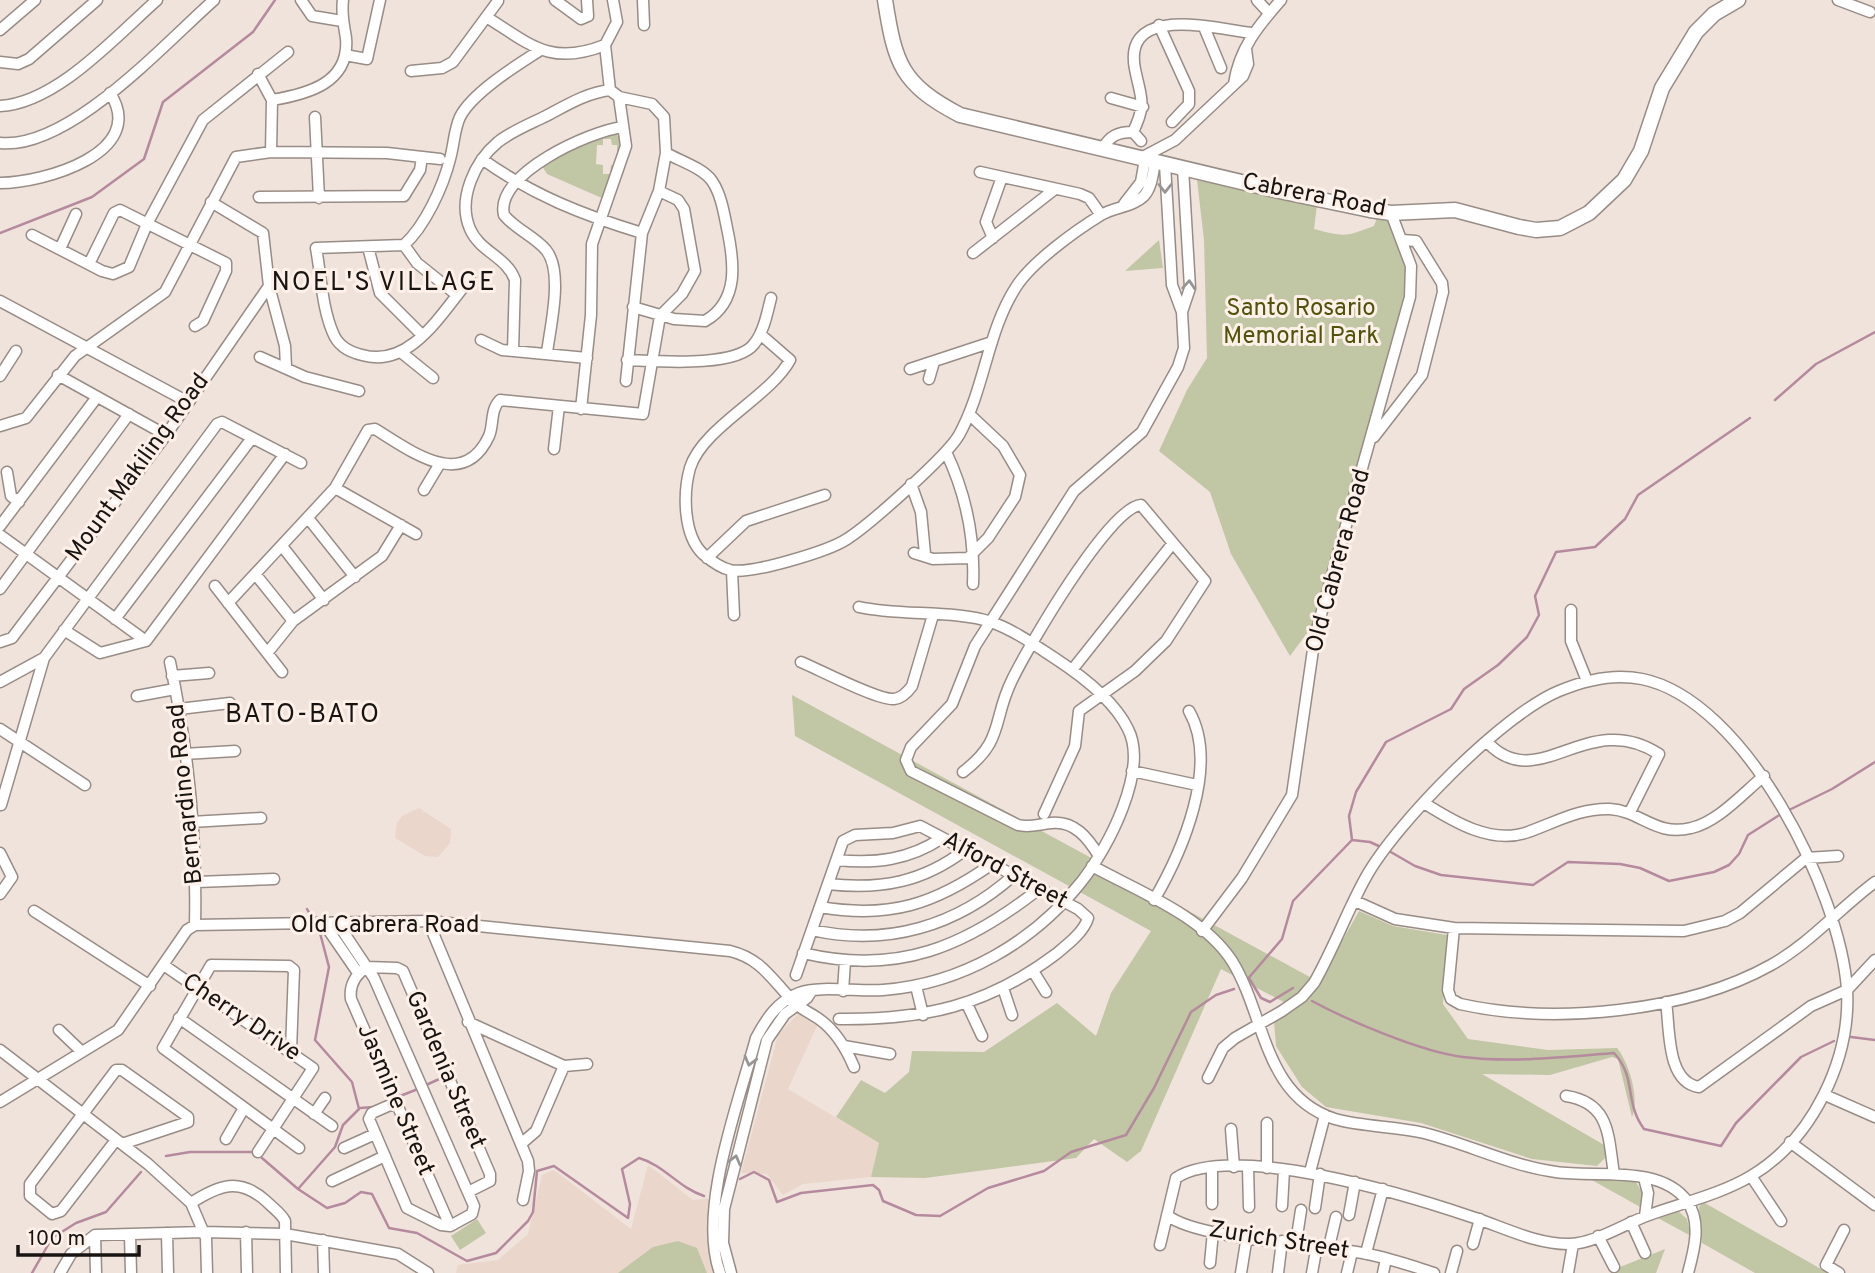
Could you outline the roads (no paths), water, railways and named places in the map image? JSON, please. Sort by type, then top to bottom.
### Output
[{"type":"main road","name":"Cabrera Road","points":[[885,0],[892,42],[905,74],[915,88],[936,103],[978,121],[1391,213],[1455,210],[1536,230],[1573,224],[1624,180],[1641,151],[1662,88],[1696,32],[1714,13],[1738,0]]},
{"type":"street","points":[[0,30],[35,0]]},
{"type":"street","points":[[0,62],[18,64],[29,59],[97,0]]},
{"type":"street","points":[[0,106],[30,100],[57,85],[157,0]]},
{"type":"street","points":[[0,143],[48,136],[110,93],[214,0]]},
{"type":"street","points":[[301,0],[312,16],[342,21]]},
{"type":"street","points":[[272,100],[299,96],[325,86],[345,55],[343,0]]},
{"type":"street","points":[[345,55],[367,59],[380,0]]},
{"type":"street","points":[[555,0],[581,19],[588,16],[587,0]]},
{"type":"street","points":[[581,409],[592,316],[592,244],[624,160],[626,146],[606,45],[617,22],[613,0]]},
{"type":"street","points":[[643,0],[644,25]]},
{"type":"street","points":[[1257,0],[1269,13]]},
{"type":"street","points":[[760,334],[790,360],[775,378],[715,432],[691,466],[687,515],[691,535],[707,558],[732,571],[809,556],[849,538],[946,452],[969,414],[1004,306],[1018,283],[1039,262],[1101,215],[1124,204],[1133,203],[1144,195],[1152,161],[1246,71],[1246,49],[1252,33],[1281,0]]},
{"type":"street","points":[[1838,0],[1870,12]]},
{"type":"street","points":[[411,71],[442,68],[453,62],[498,1]]},
{"type":"street","points":[[488,18],[539,51],[572,55],[606,45]]},
{"type":"street","points":[[1133,132],[1143,107],[1134,56],[1142,37],[1158,25],[1252,33]]},
{"type":"street","points":[[1158,25],[1189,91],[1189,104],[1171,122]]},
{"type":"street","points":[[1204,27],[1221,68]]},
{"type":"street","points":[[32,235],[113,274],[129,267],[147,224],[203,120],[288,51]]},
{"type":"street","points":[[470,279],[422,335],[402,353],[371,358],[351,352],[334,336],[316,248],[404,245],[416,234],[450,161],[461,115],[508,72],[539,51]]},
{"type":"street","points":[[258,74],[272,100],[271,152]]},
{"type":"street","points":[[0,183],[34,180],[56,173],[96,154],[111,143],[119,123],[110,93]]},
{"type":"street","points":[[513,351],[515,280],[506,265],[481,247],[467,221],[467,195],[482,159],[498,142],[578,99],[615,94],[652,104],[664,117],[666,153],[659,191],[642,233],[643,260],[633,307],[626,381]]},
{"type":"street","points":[[1111,98],[1143,107]]},
{"type":"street","points":[[315,117],[319,198]]},
{"type":"street","points":[[547,353],[555,290],[548,252],[504,215],[504,195],[523,173],[592,135],[623,127]]},
{"type":"street","points":[[1102,149],[1115,134],[1133,132]]},
{"type":"street","points":[[1133,132],[1141,141]]},
{"type":"street","points":[[0,426],[26,418],[58,375],[85,347],[165,292],[236,157],[271,152],[317,152],[387,153],[440,159]]},
{"type":"street","points":[[633,307],[660,316],[705,321],[726,299],[733,272],[724,214],[713,182],[705,173],[666,153]]},
{"type":"street","points":[[259,197],[404,196],[416,179],[422,157]]},
{"type":"street","points":[[482,159],[513,182],[570,210],[642,233]]},
{"type":"street","points":[[1099,856],[1072,826],[1058,822],[1027,827],[1018,825],[911,771],[907,765],[907,755],[911,747],[952,704],[975,646],[1074,491],[1096,469],[1134,440],[1151,419],[1178,367],[1184,348],[1182,312],[1173,292],[1166,212],[1152,161]]},
{"type":"street","points":[[1182,312],[1190,288],[1183,168]]},
{"type":"street","points":[[980,172],[1089,198],[1101,215]]},
{"type":"street","points":[[993,239],[986,222],[1002,177]]},
{"type":"street","points":[[973,253],[1055,189]]},
{"type":"street","points":[[228,603],[335,488],[368,430],[375,429],[439,465],[467,463],[479,451],[490,434],[494,410],[500,400],[643,414],[660,316],[682,294],[695,271],[684,209],[678,200],[659,191]]},
{"type":"street","points":[[211,202],[262,233],[269,286],[285,346],[286,367]]},
{"type":"street","points":[[89,264],[117,211],[226,263],[227,267],[203,321],[195,326]]},
{"type":"street","points":[[1166,212],[1184,212]]},
{"type":"street","name":"Old Cabrera Road","points":[[1202,931],[1254,859],[1292,795],[1315,636],[1413,282],[1412,266],[1391,213]]},
{"type":"street","points":[[60,249],[76,214]]},
{"type":"street","points":[[456,226],[467,221]]},
{"type":"street","points":[[1371,440],[1422,375],[1443,292],[1442,283],[1416,241],[1402,240]]},
{"type":"street","points":[[404,245],[417,262],[457,295]]},
{"type":"street","points":[[368,247],[380,293],[422,335]]},
{"type":"street","name":"Mount Makiling Road","points":[[0,642],[12,638],[166,435],[269,286]]},
{"type":"street","points":[[627,360],[731,358],[753,346],[760,334],[771,298]]},
{"type":"street","points":[[2,306],[188,402]]},
{"type":"street","points":[[481,340],[490,346],[513,351],[587,358]]},
{"type":"street","points":[[910,369],[992,342]]},
{"type":"street","points":[[0,376],[16,351]]},
{"type":"street","points":[[402,353],[433,377]]},
{"type":"street","points":[[260,357],[328,385],[359,391]]},
{"type":"street","points":[[929,379],[934,362]]},
{"type":"street","points":[[58,375],[166,435]]},
{"type":"street","points":[[0,526],[97,397]]},
{"type":"street","points":[[554,449],[559,406]]},
{"type":"street","points":[[0,589],[129,414]]},
{"type":"street","points":[[911,484],[921,512],[920,553],[933,559],[959,560],[975,554],[1015,497],[1020,475],[1003,446],[969,414]]},
{"type":"street","points":[[2,800],[5,773],[19,741],[44,659],[217,424],[222,422],[301,463]]},
{"type":"street","points":[[115,619],[252,438]]},
{"type":"street","points":[[946,452],[966,502],[975,554],[973,584]]},
{"type":"street","points":[[64,630],[100,653],[146,641],[285,454]]},
{"type":"street","points":[[424,490],[439,465]]},
{"type":"street","points":[[7,472],[11,496],[19,502]]},
{"type":"street","points":[[335,488],[416,534]]},
{"type":"street","points":[[707,558],[746,521],[825,495]]},
{"type":"street","points":[[963,772],[979,760],[991,743],[1006,693],[1032,644],[1084,560],[1131,507],[1145,508],[1205,581],[1166,641],[1135,671],[1079,711],[1075,746],[1044,814]]},
{"type":"street","points":[[308,518],[355,577]]},
{"type":"street","points":[[268,652],[293,621],[382,556],[401,524]]},
{"type":"street","points":[[0,535],[146,641]]},
{"type":"street","points":[[1072,670],[1173,543]]},
{"type":"street","points":[[282,546],[324,600]]},
{"type":"street","points":[[732,571],[734,615]]},
{"type":"street","points":[[256,575],[293,621]]},
{"type":"street","points":[[215,586],[282,672]]},
{"type":"street","points":[[731,1273],[723,1243],[728,1185],[767,1040],[793,1000],[802,991],[916,986],[964,972],[1001,953],[1027,935],[1064,902],[1093,866],[1123,806],[1132,771],[1133,750],[1128,728],[1102,696],[1072,670],[1032,644],[990,622],[859,607]]},
{"type":"street","points":[[1571,610],[1571,641],[1587,681]]},
{"type":"street","points":[[801,662],[876,695],[896,699],[906,694],[912,686],[933,615]]},
{"type":"street","points":[[0,682],[44,659]]},
{"type":"street","name":"Bernardino Road","points":[[170,662],[179,709],[197,882],[195,925]]},
{"type":"street","points":[[172,676],[209,673]]},
{"type":"street","points":[[1160,1245],[1176,1178],[1182,1174],[1234,1167],[1315,1173],[1355,1182],[1480,1219],[1532,1238],[1573,1244],[1598,1236],[1751,1176],[1790,1142],[1825,1095],[1842,1048],[1847,990],[1831,918],[1806,858],[1764,776],[1725,730],[1701,709],[1674,691],[1643,679],[1613,677],[1587,681],[1555,692],[1527,708],[1487,742],[1424,803],[1379,856],[1314,983],[1302,997],[1223,1048],[1208,1078]]},
{"type":"street","points":[[137,696],[175,690]]},
{"type":"street","points":[[179,709],[230,703]]},
{"type":"street","points":[[1154,900],[1182,846],[1197,785],[1198,734],[1189,711]]},
{"type":"street","points":[[0,729],[85,785]]},
{"type":"street","points":[[1487,742],[1498,754],[1512,761],[1531,763],[1574,745],[1602,740],[1629,740],[1645,745],[1659,754],[1630,812]]},
{"type":"street","points":[[184,754],[235,751]]},
{"type":"street","points":[[1132,771],[1197,785]]},
{"type":"street","points":[[1424,803],[1475,830],[1500,835],[1525,833],[1573,813],[1598,809],[1630,812],[1653,827],[1691,828],[1707,822],[1764,776]]},
{"type":"street","points":[[191,822],[261,818]]},
{"type":"street","name":"Alford Street","points":[[837,860],[848,837],[920,826],[1064,902],[1088,918],[1085,926],[1064,948]]},
{"type":"street","points":[[796,975],[837,860],[882,862],[916,853],[942,838]]},
{"type":"street","points":[[828,884],[873,888],[911,880],[945,865],[965,850]]},
{"type":"street","points":[[0,853],[12,872],[12,881],[0,894]]},
{"type":"street","points":[[1355,901],[1395,919],[1454,928],[1684,932],[1725,921],[1740,913],[1806,858],[1838,856]]},
{"type":"street","points":[[820,906],[866,912],[916,905],[962,884],[992,864]]},
{"type":"street","points":[[1093,866],[1202,931],[1231,960],[1260,1025],[1272,1064],[1285,1084],[1301,1101],[1325,1115],[1425,1133],[1556,1172],[1614,1174],[1660,1183],[1687,1201],[1695,1227],[1695,1248],[1688,1273]]},
{"type":"street","points":[[811,930],[861,937],[929,927],[970,909],[1014,876]]},
{"type":"street","points":[[197,882],[274,879]]},
{"type":"street","points":[[1454,928],[1448,990],[1451,999],[1460,1004],[1481,1009],[1564,1013],[1666,1002],[1728,984],[1765,968],[1875,882]]},
{"type":"street","points":[[803,953],[845,961],[903,958],[959,942],[1004,916],[1040,889]]},
{"type":"street","points":[[34,911],[150,986]]},
{"type":"street","points":[[428,921],[530,1166],[523,1200]]},
{"type":"street","name":"Old Cabrera Road","points":[[195,925],[325,925],[428,921],[730,951],[758,962],[793,1000],[826,1025],[845,1046]]},
{"type":"street","points":[[338,924],[474,1206],[472,1214],[450,1226],[440,1225],[407,1208],[375,1134],[370,1115],[397,1102]]},
{"type":"street","points":[[0,1102],[118,1030],[165,966],[187,930],[195,925]]},
{"type":"street","points":[[325,925],[362,970]]},
{"type":"street","points":[[839,1019],[880,1020],[923,1015],[967,1004],[1033,971],[1064,948],[1071,960]]},
{"type":"street","points":[[1666,1002],[1677,1073],[1689,1085],[1699,1087],[1811,1006],[1847,990],[1875,960]]},
{"type":"street","points":[[843,991],[845,961]]},
{"type":"street","points":[[291,1051],[294,970],[289,966],[211,965],[163,1045],[164,1051],[299,1148]]},
{"type":"street","name":"Cherry Drive","points":[[165,966],[311,1065],[313,1073],[293,1099]]},
{"type":"street","name":"Gardenia Street","points":[[362,970],[397,968],[403,971],[490,1174],[490,1181],[468,1192]]},
{"type":"street","name":"Jasmine Street","points":[[362,970],[350,989],[351,999],[450,1226]]},
{"type":"street","points":[[1033,971],[1046,992]]},
{"type":"street","points":[[916,986],[923,1015]]},
{"type":"street","points":[[1003,988],[1012,1015]]},
{"type":"street","points":[[720,1273],[713,1227],[720,1175],[756,1038],[766,1019],[793,1000]]},
{"type":"street","points":[[967,1004],[982,1036]]},
{"type":"street","points":[[179,1018],[332,1126]]},
{"type":"street","points":[[468,1022],[564,1066],[587,1064]]},
{"type":"street","points":[[59,1030],[82,1052]]},
{"type":"street","points":[[845,1046],[890,1054]]},
{"type":"street","points":[[845,1046],[854,1067]]},
{"type":"street","points":[[0,1050],[191,1203],[204,1231],[207,1273]]},
{"type":"street","points":[[521,1144],[536,1131],[564,1066]]},
{"type":"street","points":[[116,1070],[122,1070],[188,1117],[186,1125],[118,1142],[61,1211],[52,1214],[30,1196],[30,1184],[83,1115],[116,1070]]},
{"type":"street","points":[[1825,1095],[1875,1117]]},
{"type":"street","points":[[1566,1096],[1582,1098],[1596,1108],[1606,1123],[1614,1174]]},
{"type":"street","points":[[314,1114],[325,1098]]},
{"type":"street","points":[[258,1152],[293,1099]]},
{"type":"street","points":[[226,1139],[244,1108]]},
{"type":"street","points":[[1315,1208],[1315,1173],[1325,1115]]},
{"type":"street","points":[[1267,1123],[1267,1168]]},
{"type":"street","points":[[1231,1129],[1234,1167]]},
{"type":"street","points":[[344,1148],[375,1134]]},
{"type":"street","points":[[1790,1142],[1875,1205]]},
{"type":"street","points":[[332,1181],[385,1156]]},
{"type":"street","points":[[1248,1167],[1249,1207]]},
{"type":"street","points":[[1212,1169],[1212,1203]]},
{"type":"street","points":[[1282,1206],[1284,1170]]},
{"type":"street","points":[[1751,1176],[1781,1221]]},
{"type":"street","points":[[1644,1178],[1648,1193],[1645,1216]]},
{"type":"street","points":[[1349,1215],[1355,1182]]},
{"type":"street","points":[[191,1203],[220,1188],[247,1187],[282,1216],[286,1273]]},
{"type":"street","points":[[1366,1253],[1383,1189]]},
{"type":"street","points":[[1296,1243],[1301,1210]]},
{"type":"street","name":"Zurich Street","points":[[1167,1215],[1183,1225],[1213,1232],[1366,1253],[1428,1272]]},
{"type":"street","points":[[1329,1247],[1336,1217]]},
{"type":"street","points":[[1473,1244],[1480,1219]]},
{"type":"street","points":[[1631,1222],[1645,1253]]},
{"type":"street","points":[[1839,1273],[1826,1265],[1844,1230]]},
{"type":"street","points":[[60,1273],[71,1254],[95,1235],[204,1231],[285,1234],[398,1254],[428,1273]]},
{"type":"street","points":[[246,1232],[247,1273]]},
{"type":"street","points":[[1210,1263],[1213,1232]]},
{"type":"street","points":[[167,1233],[168,1273]]},
{"type":"street","points":[[95,1235],[96,1273]]},
{"type":"street","points":[[130,1235],[131,1273]]},
{"type":"street","points":[[1241,1273],[1247,1236]]},
{"type":"street","points":[[1598,1236],[1614,1267]]},
{"type":"street","points":[[323,1240],[324,1273]]},
{"type":"street","points":[[1278,1273],[1282,1241]]},
{"type":"street","points":[[1568,1273],[1573,1244]]},
{"type":"street","points":[[1312,1273],[1317,1245]]},
{"type":"street","points":[[1451,1273],[1457,1251]]},
{"type":"street","points":[[1348,1273],[1352,1252]]},
{"type":"street","points":[[1382,1273],[1386,1259]]},
{"type":"waterway","points":[[0,233],[92,197],[144,159],[163,102],[253,32],[275,0]]},
{"type":"waterway","points":[[1775,400],[1816,364],[1875,332]]},
{"type":"waterway","points":[[1246,981],[1282,939],[1293,901],[1352,840],[1349,816],[1356,792],[1386,742],[1451,709],[1464,689],[1498,665],[1527,637],[1539,615],[1535,596],[1556,552],[1595,547],[1625,519],[1638,495],[1750,418]]},
{"type":"waterway","points":[[1787,811],[1832,789],[1875,762]]},
{"type":"waterway","points":[[1389,851],[1415,866],[1441,875],[1533,885],[1568,862],[1620,864],[1640,868],[1669,881],[1714,872],[1729,865],[1739,854],[1748,835],[1781,814]]},
{"type":"waterway","points":[[1352,840],[1370,842],[1383,848]]},
{"type":"waterway","points":[[307,909],[312,918]]},
{"type":"waterway","points":[[166,1156],[190,1152],[255,1152],[298,1189],[335,1147],[343,1125],[359,1109],[352,1082],[315,1040],[329,967],[320,933]]},
{"type":"waterway","points":[[1249,978],[1261,998],[1270,1002],[1293,988]]},
{"type":"waterway","points":[[740,1179],[754,1172],[769,1180],[777,1202],[801,1193],[873,1185],[879,1190],[883,1201],[916,1215],[940,1216],[988,1188],[1044,1171],[1071,1152],[1126,1135],[1154,1088],[1191,1012],[1216,995],[1234,989]]},
{"type":"waterway","points":[[1312,1001],[1386,1035],[1427,1049],[1463,1057],[1558,1058],[1614,1053],[1626,1072],[1634,1109],[1644,1129],[1721,1146],[1736,1123],[1801,1057],[1834,1041]]},
{"type":"waterway","points":[[1851,1037],[1875,1040]]},
{"type":"waterway","points":[[426,1085],[446,1076]]},
{"type":"waterway","points":[[400,1096],[418,1089]]},
{"type":"waterway","points":[[360,1108],[374,1107]]},
{"type":"waterway","points":[[298,1189],[327,1208],[345,1203],[361,1192],[372,1194],[389,1228],[417,1233],[467,1261],[496,1253],[528,1221],[533,1212],[537,1171],[554,1166],[628,1218],[630,1204],[622,1169],[639,1158],[704,1196]]},
{"type":"waterway","points":[[32,1273],[52,1238],[76,1223],[106,1212],[141,1172]]},
{"type":"district","name":"NOEL'S VILLAGE","points":[[384,283]]},
{"type":"district","name":"BATO-BATO","points":[[303,715]]},
{"type":"park label","name":"Santo Rosario Memorial Park","points":[[1301,323]]}]
